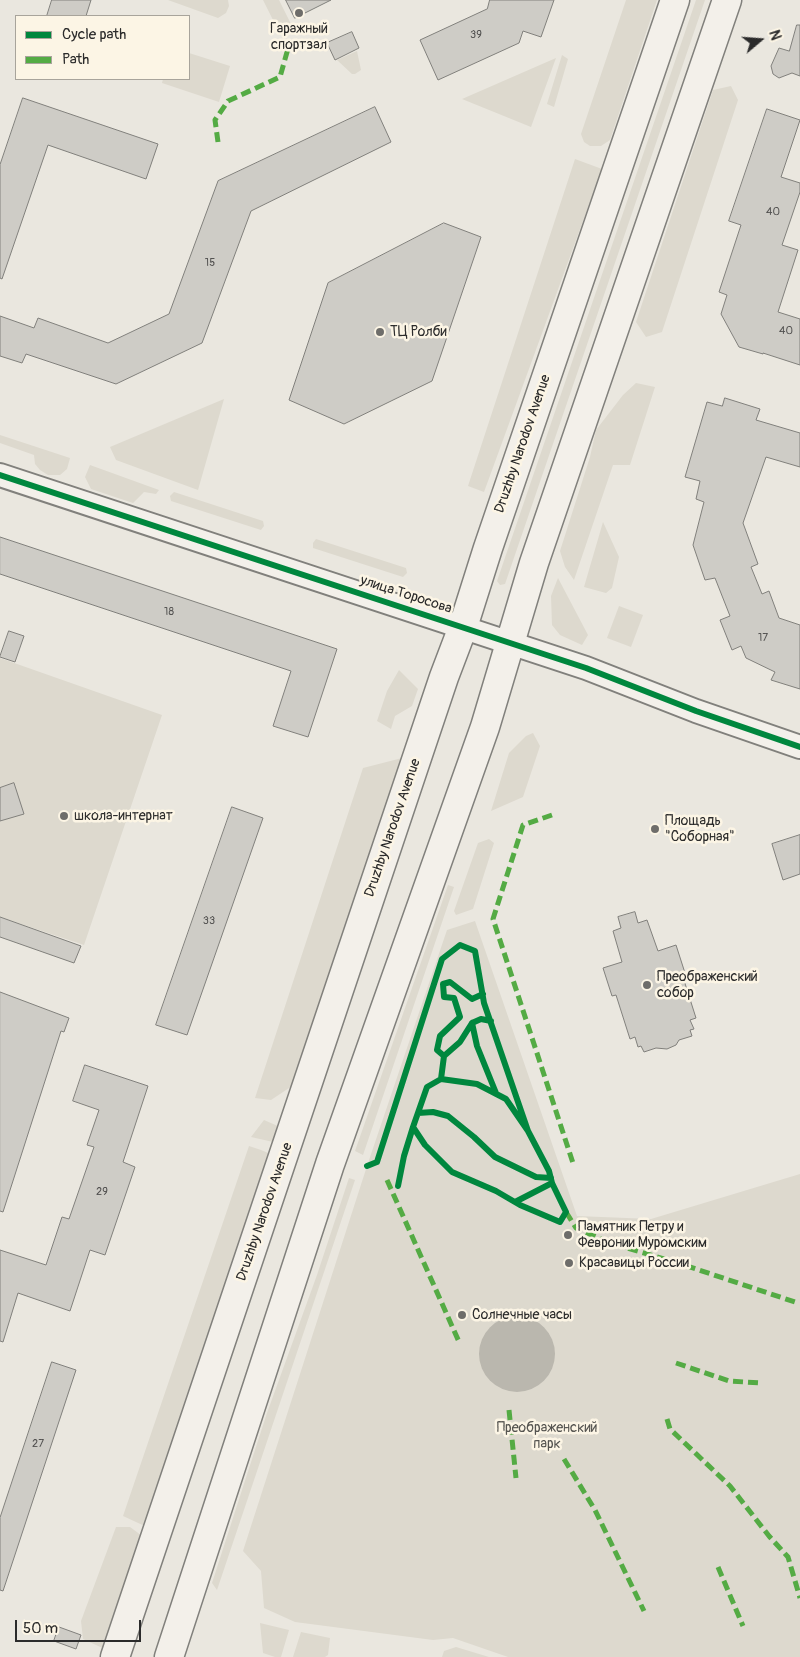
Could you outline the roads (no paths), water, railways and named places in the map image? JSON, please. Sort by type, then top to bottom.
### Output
[{"type":"main road","name":"Druzhby Narodov Avenue","points":[[115,1657],[419,751],[463,627],[488,548],[675,0]]},
{"type":"main road","points":[[169,1657],[330,1164],[485,727],[534,563],[727,0]]},
{"type":"street","name":"улица Торосова","points":[[0,475],[511,642],[586,668],[696,711],[800,747]]},
{"type":"place","name":"Гаражный спортзал","points":[[299,13]]},
{"type":"place","name":"ТЦ Ролби","points":[[380,332]]},
{"type":"place","name":"школа-интернат","points":[[64,816]]},
{"type":"place","name":"Площадь \"Соборная\"","points":[[655,829]]},
{"type":"place","name":"Преображенский собор","points":[[647,985]]},
{"type":"place","name":"Памятник Петру и Февронии Муромским","points":[[568,1235]]},
{"type":"place","name":"Красавицы России","points":[[569,1263]]},
{"type":"place","name":"Солнечные часы","points":[[462,1315]]},
{"type":"park label","name":"Преображенский парк","points":[[547,1436]]}]
